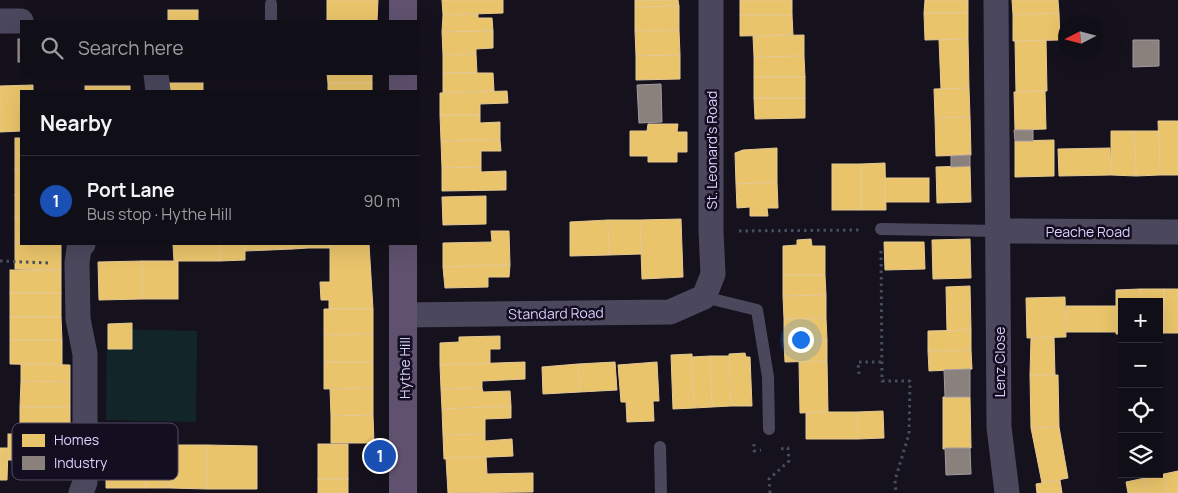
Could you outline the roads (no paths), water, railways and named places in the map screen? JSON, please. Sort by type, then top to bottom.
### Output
[{"type":"main road","points":[[403,0],[403,20]]},
{"type":"main road","points":[[403,75],[403,90]]},
{"type":"main road","name":"Hythe Hill","points":[[403,245],[403,493]]},
{"type":"street","name":"St. Leonard's Road","points":[[704,297],[713,274],[711,231],[711,0]]},
{"type":"street","name":"Lenz Close","points":[[996,0],[999,427],[1007,493]]},
{"type":"street","points":[[0,21],[20,22]]},
{"type":"street","points":[[156,75],[158,90]]},
{"type":"street","name":"Peache Road","points":[[999,231],[1178,232]]},
{"type":"street","points":[[80,254],[78,319],[85,354],[85,423]]},
{"type":"street","name":"Standard Road","points":[[404,315],[670,312],[704,297]]},
{"type":"street","points":[[81,493],[85,480]]},
{"type":"lane","points":[[271,4],[271,20]]},
{"type":"lane","points":[[880,230],[999,231]]},
{"type":"lane","points":[[704,297],[758,310],[768,377],[769,429]]},
{"type":"lane","points":[[660,447],[661,493]]},
{"type":"place","name":"Port Lane","points":[[380,456]]}]
